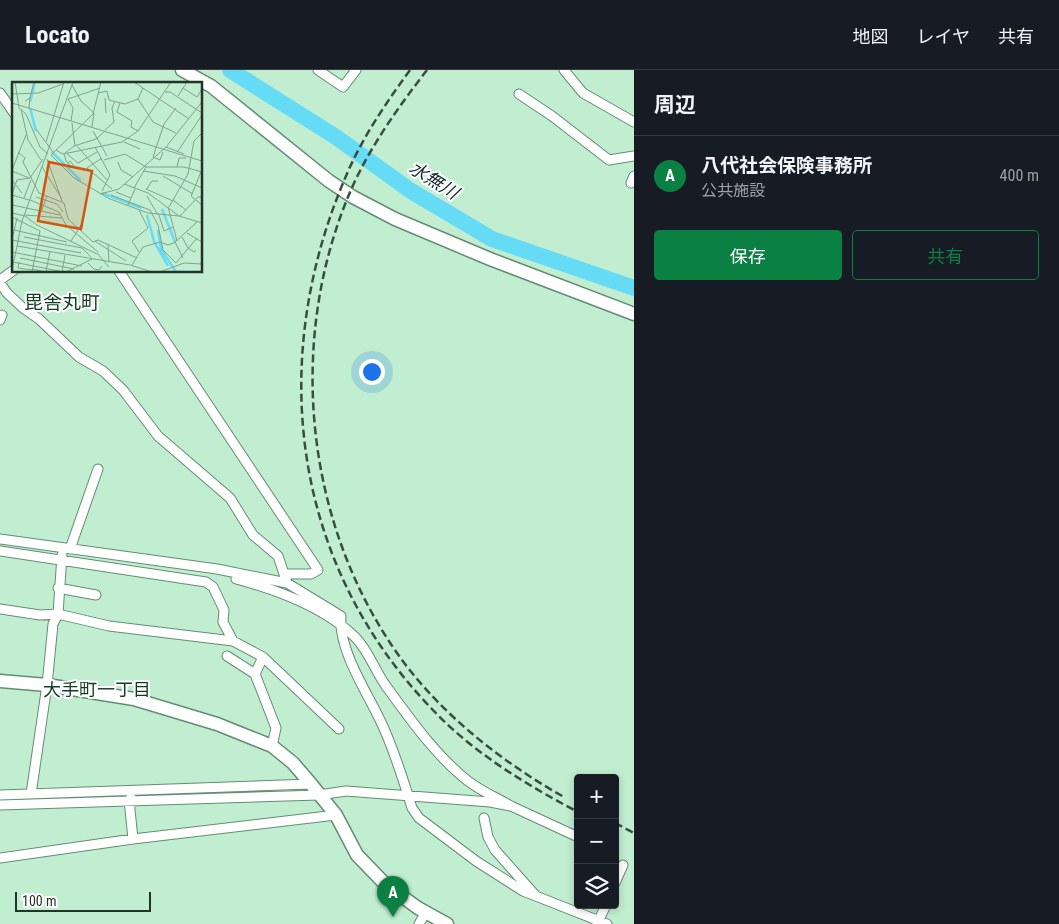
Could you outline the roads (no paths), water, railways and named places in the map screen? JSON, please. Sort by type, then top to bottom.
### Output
[{"type":"street","points":[[182,70],[211,86],[352,197],[395,219],[490,259],[634,314]]},
{"type":"street","points":[[318,70],[343,87],[356,70]]},
{"type":"street","points":[[564,70],[582,93],[634,122]]},
{"type":"street","points":[[0,93],[12,111]]},
{"type":"street","points":[[519,94],[552,116],[609,160],[634,156]]},
{"type":"street","points":[[12,272],[0,282],[7,293],[23,308],[39,319],[79,357],[103,372],[123,390],[158,436],[230,498],[253,535],[278,556],[287,579],[341,616],[340,625],[345,646],[385,731],[408,795],[419,818],[476,861],[523,891],[601,923],[605,909]]},
{"type":"street","points":[[0,544],[287,579],[311,574],[318,570],[120,272]]},
{"type":"street","points":[[31,794],[54,624],[58,614],[58,588],[64,552],[98,469]]},
{"type":"street","points":[[0,538],[206,582],[212,587],[224,610],[223,622],[233,641]]},
{"type":"street","points":[[0,551],[64,552],[220,574],[272,590],[307,605],[340,625],[364,648],[384,683],[428,741],[475,785],[511,806],[574,835]]},
{"type":"street","points":[[58,588],[96,595]]},
{"type":"street","points":[[0,609],[40,615],[58,614],[109,626],[233,641],[264,657],[339,729]]},
{"type":"street","points":[[227,656],[255,674],[276,728],[272,746]]},
{"type":"street","points":[[255,674],[264,657]]},
{"type":"street","points":[[0,681],[47,685],[134,700],[217,724],[272,746],[293,763],[313,791],[336,815],[357,855],[385,884],[447,924]]},
{"type":"street","points":[[464,800],[472,793],[475,785]]},
{"type":"street","points":[[0,795],[128,790],[346,791],[464,800],[511,806]]},
{"type":"street","points":[[128,790],[132,797],[128,800],[133,839]]},
{"type":"street","points":[[0,806],[313,791]]},
{"type":"street","points":[[0,858],[133,839],[336,815]]},
{"type":"street","points":[[484,818],[488,837],[494,850],[536,896]]},
{"type":"street","points":[[619,874],[623,865]]},
{"type":"street","points":[[419,924],[426,912]]},
{"type":"waterway","name":"水無川","points":[[230,70],[336,137],[411,191],[492,239],[634,288]]},
{"type":"railway","points":[[410,70],[359,148],[346,176],[321,245],[306,316],[301,386],[306,456],[322,524],[348,589],[384,651],[431,708],[464,739],[500,766],[574,810]]},
{"type":"railway","points":[[427,70],[388,124],[362,166],[333,240],[319,302],[313,366],[315,429],[326,492],[344,553],[371,611],[405,664],[439,703],[478,738],[520,770],[564,797]]},
{"type":"railway","points":[[619,825],[634,833]]},
{"type":"place","name":"八代社会保険事務所","points":[[393,917]]},
{"type":"district","name":"毘舎丸町","points":[[62,302]]},
{"type":"district","name":"大手町一丁目","points":[[97,689]]}]
